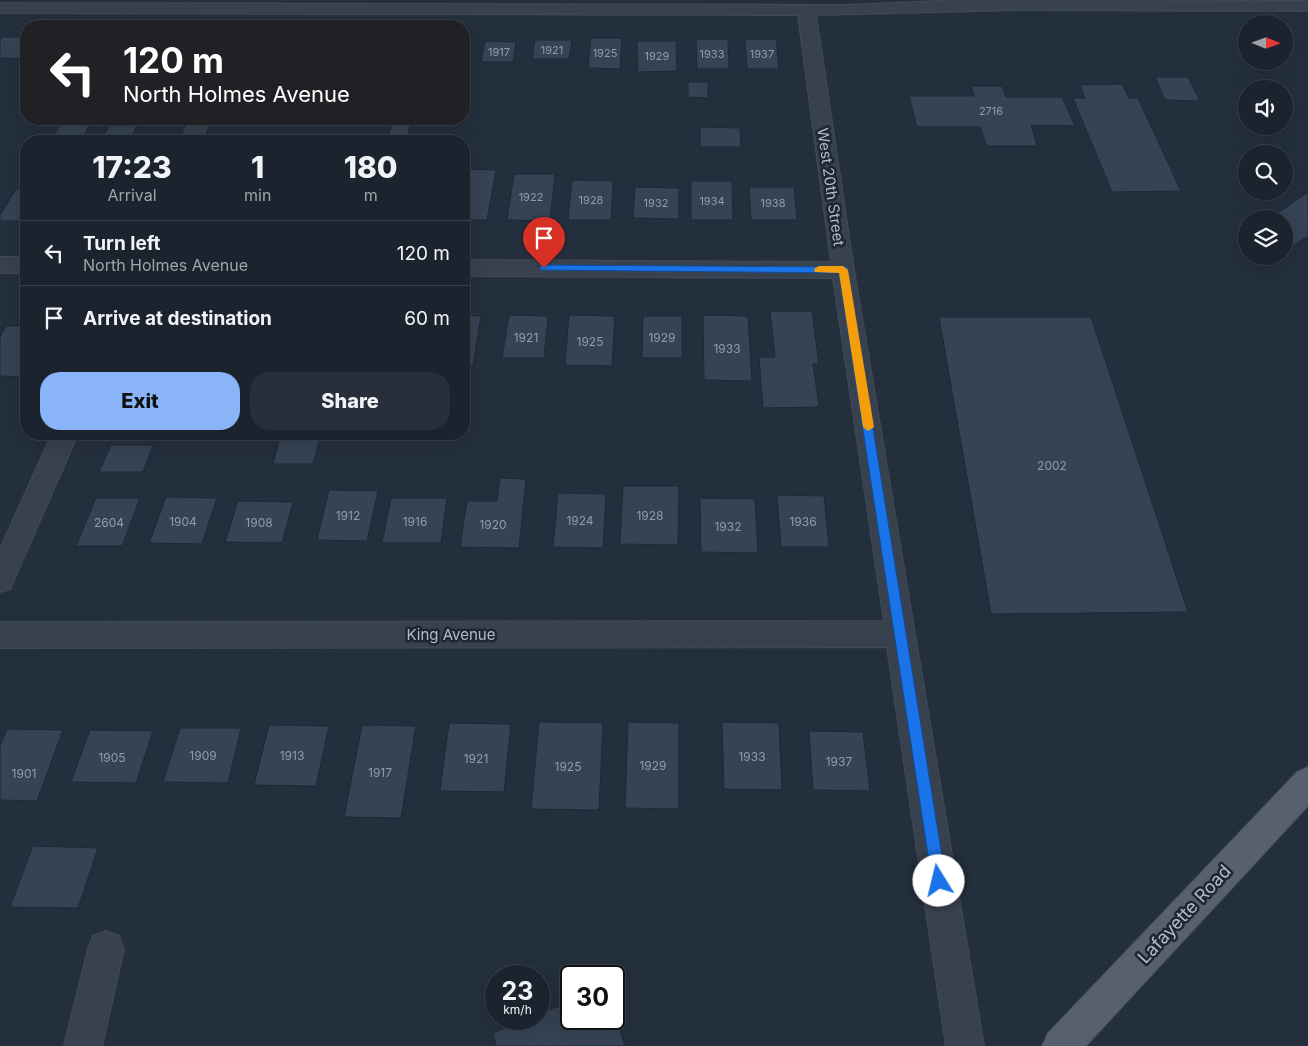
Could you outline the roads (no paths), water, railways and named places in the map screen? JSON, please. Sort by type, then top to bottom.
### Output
[{"type":"main road","name":"Lafayette Road","points":[[1061,1046],[1308,782]]},
{"type":"street","points":[[0,8],[248,4],[806,10],[897,3],[1308,6]]},
{"type":"street","points":[[241,20],[248,4]]},
{"type":"street","name":"West 20th Street","points":[[806,10],[843,270],[966,1046]]},
{"type":"street","points":[[0,265],[20,265]]},
{"type":"street","points":[[470,268],[843,270]]},
{"type":"street","points":[[0,580],[61,440]]},
{"type":"street","name":"King Avenue","points":[[0,635],[901,634]]},
{"type":"street","points":[[83,1046],[106,949]]}]
